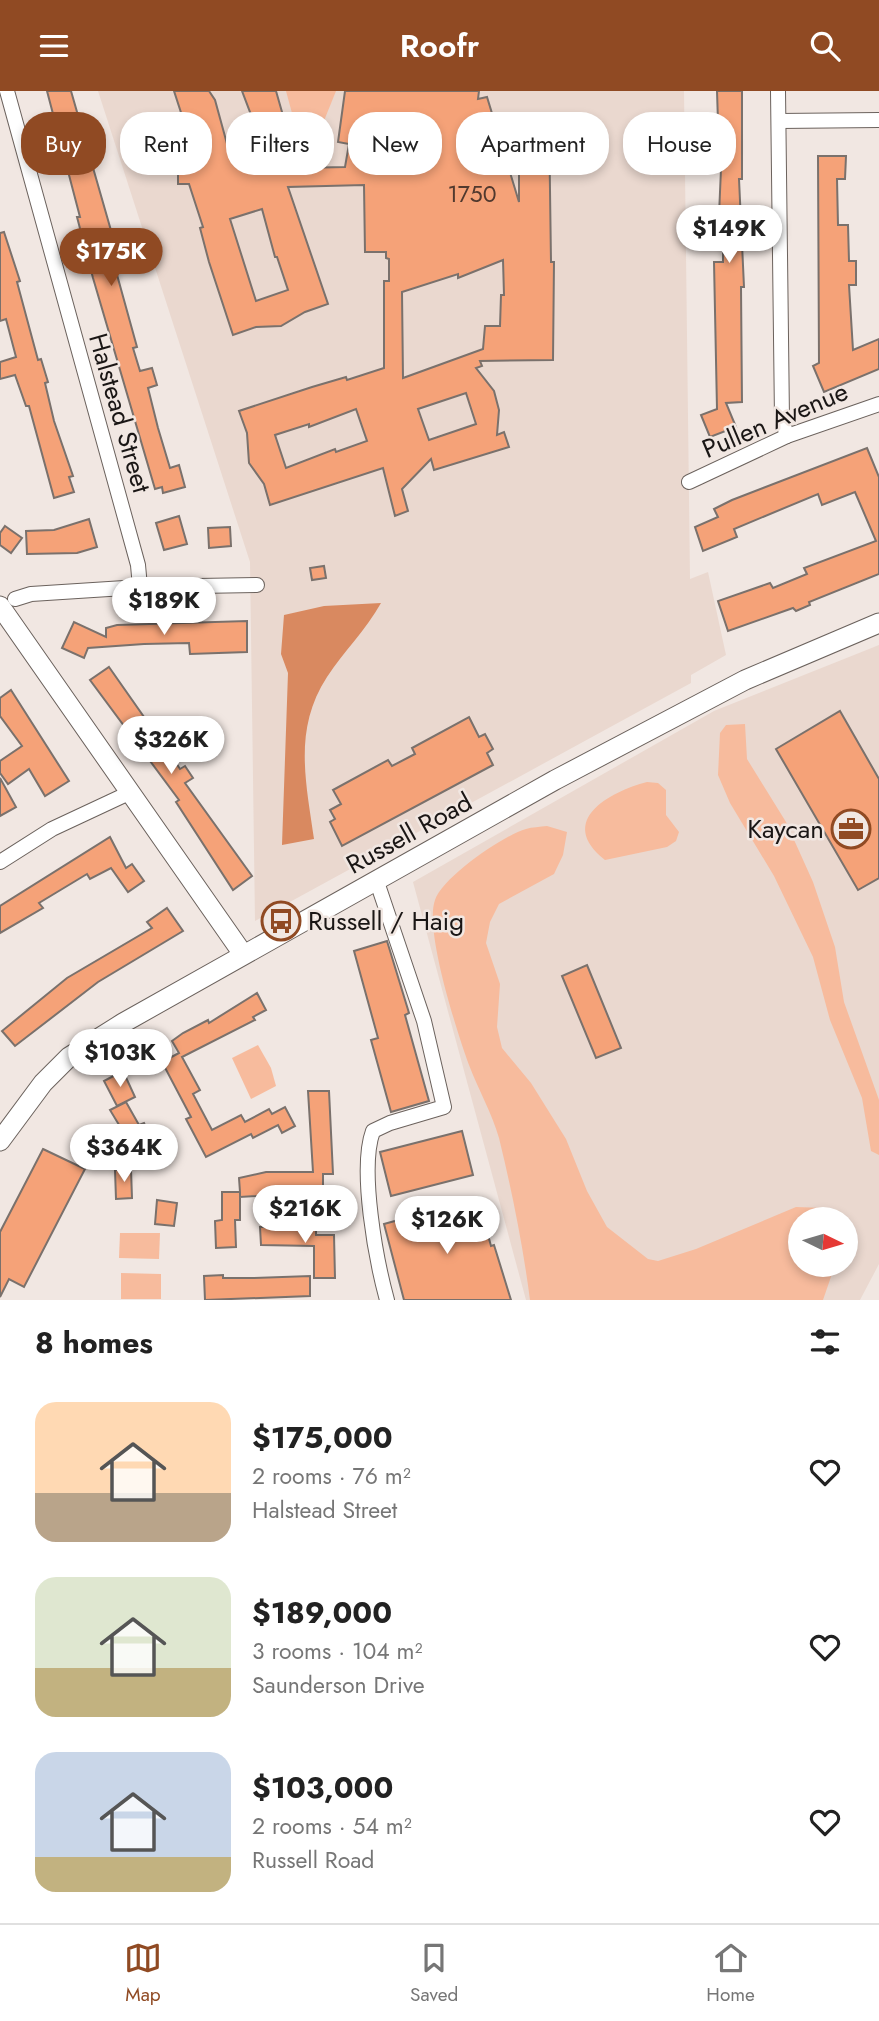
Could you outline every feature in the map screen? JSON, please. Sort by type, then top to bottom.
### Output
[{"type":"street","name":"Halstead Street","points":[[7,91],[138,565],[141,587]]},
{"type":"street","points":[[778,91],[782,419],[787,436]]},
{"type":"street","points":[[779,121],[879,120]]},
{"type":"street","name":"Pullen Avenue","points":[[689,482],[787,436],[879,404]]},
{"type":"street","points":[[243,954],[129,793],[4,605],[31,594],[141,587],[257,585]]},
{"type":"street","name":"Russell Road","points":[[0,1141],[43,1083],[69,1057],[243,954],[377,882],[545,786],[745,680],[879,623]]},
{"type":"street","points":[[0,862],[52,829],[129,793]]},
{"type":"street","points":[[377,882],[425,1021],[444,1107],[390,1123],[373,1131],[368,1148],[372,1214],[387,1300]]},
{"type":"shaded area","points":[[98,91],[684,91],[684,112],[623,112],[623,175],[685,175],[690,579],[708,572],[726,655],[691,675],[691,683],[255,921],[250,562],[125,175],[212,175],[212,112],[120,112],[120,159]]},
{"type":"shaded area","points":[[286,91],[336,91],[328,112],[292,112]]},
{"type":"shaded area","points":[[381,603],[327,677],[310,716],[305,756],[314,839],[282,845],[288,673],[281,654],[284,615],[324,606]]},
{"type":"shaded area","points":[[879,645],[879,1264],[860,1300],[526,1300],[413,882],[714,711]]},
{"type":"shaded area","points":[[745,724],[747,759],[786,822],[813,882],[835,947],[844,1002],[879,1100],[879,1155],[871,1151],[862,1098],[830,1020],[813,957],[774,876],[730,803],[718,775],[720,733],[726,725]]},
{"type":"shaded area","points":[[647,782],[658,783],[666,790],[666,815],[679,832],[676,841],[667,847],[605,860],[591,846],[586,833],[587,821],[593,810],[604,801]]},
{"type":"shaded area","points":[[547,826],[567,832],[563,855],[554,874],[499,904],[490,922],[486,943],[500,984],[497,1027],[502,1048],[531,1083],[566,1139],[587,1191],[607,1227],[648,1259],[658,1261],[696,1249],[788,1210],[788,1277],[831,1277],[823,1300],[530,1300],[517,1219],[499,1138],[469,1065],[450,1006],[438,957],[433,914],[435,900],[440,891],[461,869],[489,848],[528,828]]},
{"type":"shaded area","points":[[258,1045],[271,1068],[276,1086],[251,1099],[232,1058]]},
{"type":"shaded area","points":[[120,1233],[160,1233],[159,1259],[119,1258]]},
{"type":"shaded area","points":[[121,1273],[161,1274],[161,1299],[121,1299]]},
{"type":"building","points":[[47,91],[71,91],[77,112],[52,112]]},
{"type":"building","points":[[174,91],[209,91],[215,100],[226,140],[226,175],[334,175],[334,167],[345,167],[348,150],[348,175],[442,175],[442,112],[348,112],[348,144],[338,142],[345,91],[479,91],[478,99],[487,97],[492,112],[456,112],[456,175],[511,175],[519,202],[519,175],[550,175],[551,262],[554,262],[553,360],[480,361],[482,366],[476,368],[494,391],[499,410],[497,435],[504,432],[509,447],[434,470],[431,459],[402,489],[408,511],[395,516],[383,468],[270,505],[264,484],[249,463],[247,433],[239,411],[312,387],[346,377],[347,380],[384,368],[384,281],[389,281],[389,259],[386,258],[386,252],[365,252],[364,185],[288,187],[328,304],[305,312],[281,326],[256,327],[233,335],[209,262],[200,228],[203,227],[189,184],[178,184],[178,175],[212,175],[212,112],[181,112]],"holes":[[[262,209],[275,257],[288,290],[256,301],[230,219]],[[503,260],[504,295],[501,295],[500,326],[485,326],[483,349],[403,378],[402,292],[458,274],[458,278]],[[466,393],[476,424],[429,440],[418,409]],[[356,409],[367,441],[336,452],[335,449],[286,468],[275,435],[309,424],[309,427]]]},
{"type":"building","points":[[242,91],[276,91],[282,112],[250,112]]},
{"type":"building","points":[[717,91],[742,91],[742,179],[739,179],[744,287],[741,287],[742,402],[726,403],[736,427],[710,437],[701,415],[717,409],[714,262],[723,262],[723,215],[719,215],[721,175],[736,175],[736,112],[718,112]]},
{"type":"building","points":[[818,156],[846,156],[845,179],[837,179],[838,225],[848,225],[849,261],[856,261],[856,285],[849,285],[853,350],[879,339],[879,369],[824,392],[813,366],[819,363]]},
{"type":"building","points":[[69,175],[95,175],[112,234],[106,235],[137,347],[133,348],[140,371],[152,368],[157,385],[148,388],[158,428],[170,468],[179,465],[185,487],[163,493],[162,487],[155,489],[93,278],[77,217],[80,217]]},
{"type":"building","points":[[4,232],[20,281],[17,282],[38,360],[41,359],[48,382],[45,383],[54,421],[73,476],[69,477],[74,492],[54,498],[29,406],[26,406],[15,375],[0,379],[0,362],[16,357],[6,319],[0,321],[0,233]]},
{"type":"building","points":[[867,448],[879,477],[879,574],[809,602],[810,605],[796,611],[793,608],[728,631],[718,601],[770,583],[773,588],[807,574],[804,568],[876,541],[855,492],[822,505],[818,494],[734,529],[737,537],[703,551],[695,527],[718,517],[714,509],[732,500]]},
{"type":"building","points":[[179,516],[187,544],[164,550],[156,523]]},
{"type":"building","points":[[89,519],[97,547],[77,553],[27,554],[26,531],[54,530]]},
{"type":"building","points":[[5,526],[22,538],[11,553],[0,545],[0,533]]},
{"type":"building","points":[[230,527],[231,546],[209,548],[208,528]]},
{"type":"building","points":[[324,566],[326,578],[312,580],[310,568]]},
{"type":"building","points":[[247,621],[247,652],[190,654],[189,643],[144,644],[88,648],[84,658],[62,648],[74,622],[106,637],[106,628],[117,625]]},
{"type":"building","points":[[109,667],[156,734],[165,727],[174,740],[165,746],[180,769],[185,766],[193,778],[185,783],[252,876],[233,890],[176,802],[179,800],[90,680]]},
{"type":"building","points":[[11,690],[69,781],[45,796],[29,769],[8,784],[0,773],[0,761],[22,746],[0,716],[0,698]]},
{"type":"building","name":"Kaycan","points":[[840,711],[879,779],[879,878],[858,890],[776,749]]},
{"type":"building","points":[[469,717],[479,737],[485,734],[493,749],[487,753],[493,765],[342,846],[330,822],[335,819],[330,810],[341,804],[333,790],[388,760],[392,766],[415,754],[412,748]]},
{"type":"building","points":[[0,778],[16,807],[0,816]]},
{"type":"building","points":[[110,837],[126,868],[132,864],[144,881],[128,892],[111,868],[90,879],[87,874],[39,903],[43,908],[0,933],[0,906]]},
{"type":"building","points":[[167,908],[183,931],[98,982],[15,1046],[2,1031],[67,978],[152,928],[147,922]]},
{"type":"building","points":[[387,941],[409,1013],[405,1015],[429,1101],[391,1112],[371,1040],[378,1038],[354,951]]},
{"type":"building","points":[[587,965],[621,1048],[596,1058],[562,976]]},
{"type":"building","points":[[257,993],[266,1010],[253,1017],[255,1020],[182,1057],[200,1090],[193,1094],[212,1130],[241,1115],[245,1122],[269,1109],[272,1114],[285,1107],[295,1126],[282,1133],[278,1125],[253,1138],[251,1134],[206,1157],[186,1119],[191,1117],[162,1062],[179,1053],[172,1041],[183,1033],[208,1020],[209,1023]]},
{"type":"building","points":[[123,1071],[135,1097],[117,1106],[104,1081]]},
{"type":"building","points":[[308,1091],[329,1091],[333,1174],[323,1174],[323,1192],[240,1197],[240,1220],[235,1220],[236,1247],[216,1248],[215,1221],[222,1220],[222,1192],[240,1192],[239,1178],[266,1172],[313,1172]]},
{"type":"building","points":[[126,1102],[139,1125],[144,1123],[156,1149],[139,1158],[110,1110]]},
{"type":"building","points":[[462,1131],[473,1175],[391,1196],[380,1152]]},
{"type":"building","points":[[43,1149],[85,1169],[24,1287],[9,1279],[0,1297],[0,1232]]},
{"type":"building","points":[[131,1169],[132,1198],[116,1199],[115,1170]]},
{"type":"building","points":[[478,1198],[491,1246],[494,1245],[511,1300],[404,1300],[384,1224]]},
{"type":"building","points":[[157,1200],[177,1203],[174,1226],[155,1224]]},
{"type":"building","points":[[316,1226],[316,1235],[334,1235],[335,1278],[314,1278],[314,1246],[261,1245],[260,1227]]},
{"type":"building","points":[[223,1275],[223,1278],[310,1276],[310,1296],[205,1300],[204,1276]]},
{"type":"place","name":"Kaycan","points":[[851,829]]},
{"type":"place","name":"Russell / Haig","points":[[281,921]]}]
